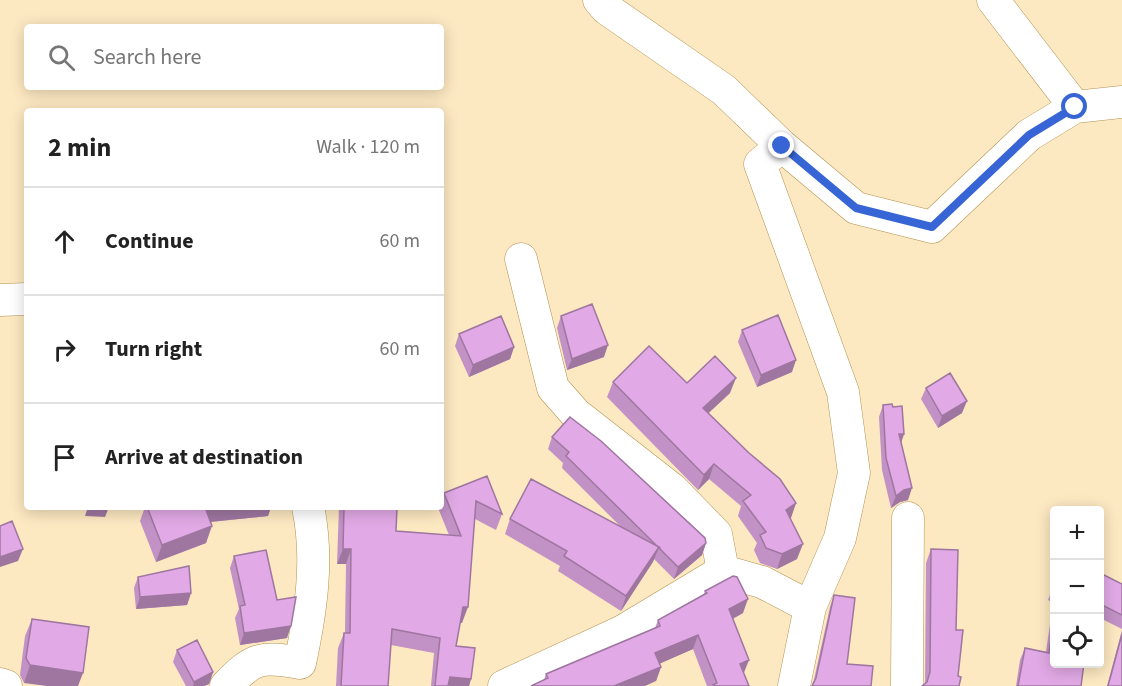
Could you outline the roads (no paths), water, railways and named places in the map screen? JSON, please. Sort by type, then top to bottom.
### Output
[{"type":"street","points":[[599,0],[607,9],[724,90],[782,146],[856,208],[932,227],[1029,135],[1075,107],[1122,102]]},
{"type":"street","points":[[993,0],[1075,107]]},
{"type":"street","points":[[782,146],[760,164],[843,392],[854,473],[840,538],[810,607],[794,686]]},
{"type":"street","points":[[521,259],[554,388],[576,414],[672,489],[716,534],[723,571]]},
{"type":"street","points":[[0,300],[24,299]]},
{"type":"street","points":[[226,686],[244,667],[271,658],[306,675],[307,631],[314,578],[312,529],[309,510]]},
{"type":"street","points":[[907,686],[908,518]]},
{"type":"street","points":[[504,686],[623,631],[723,571],[762,582],[810,607]]},
{"type":"street","points":[[0,684],[6,686]]}]
